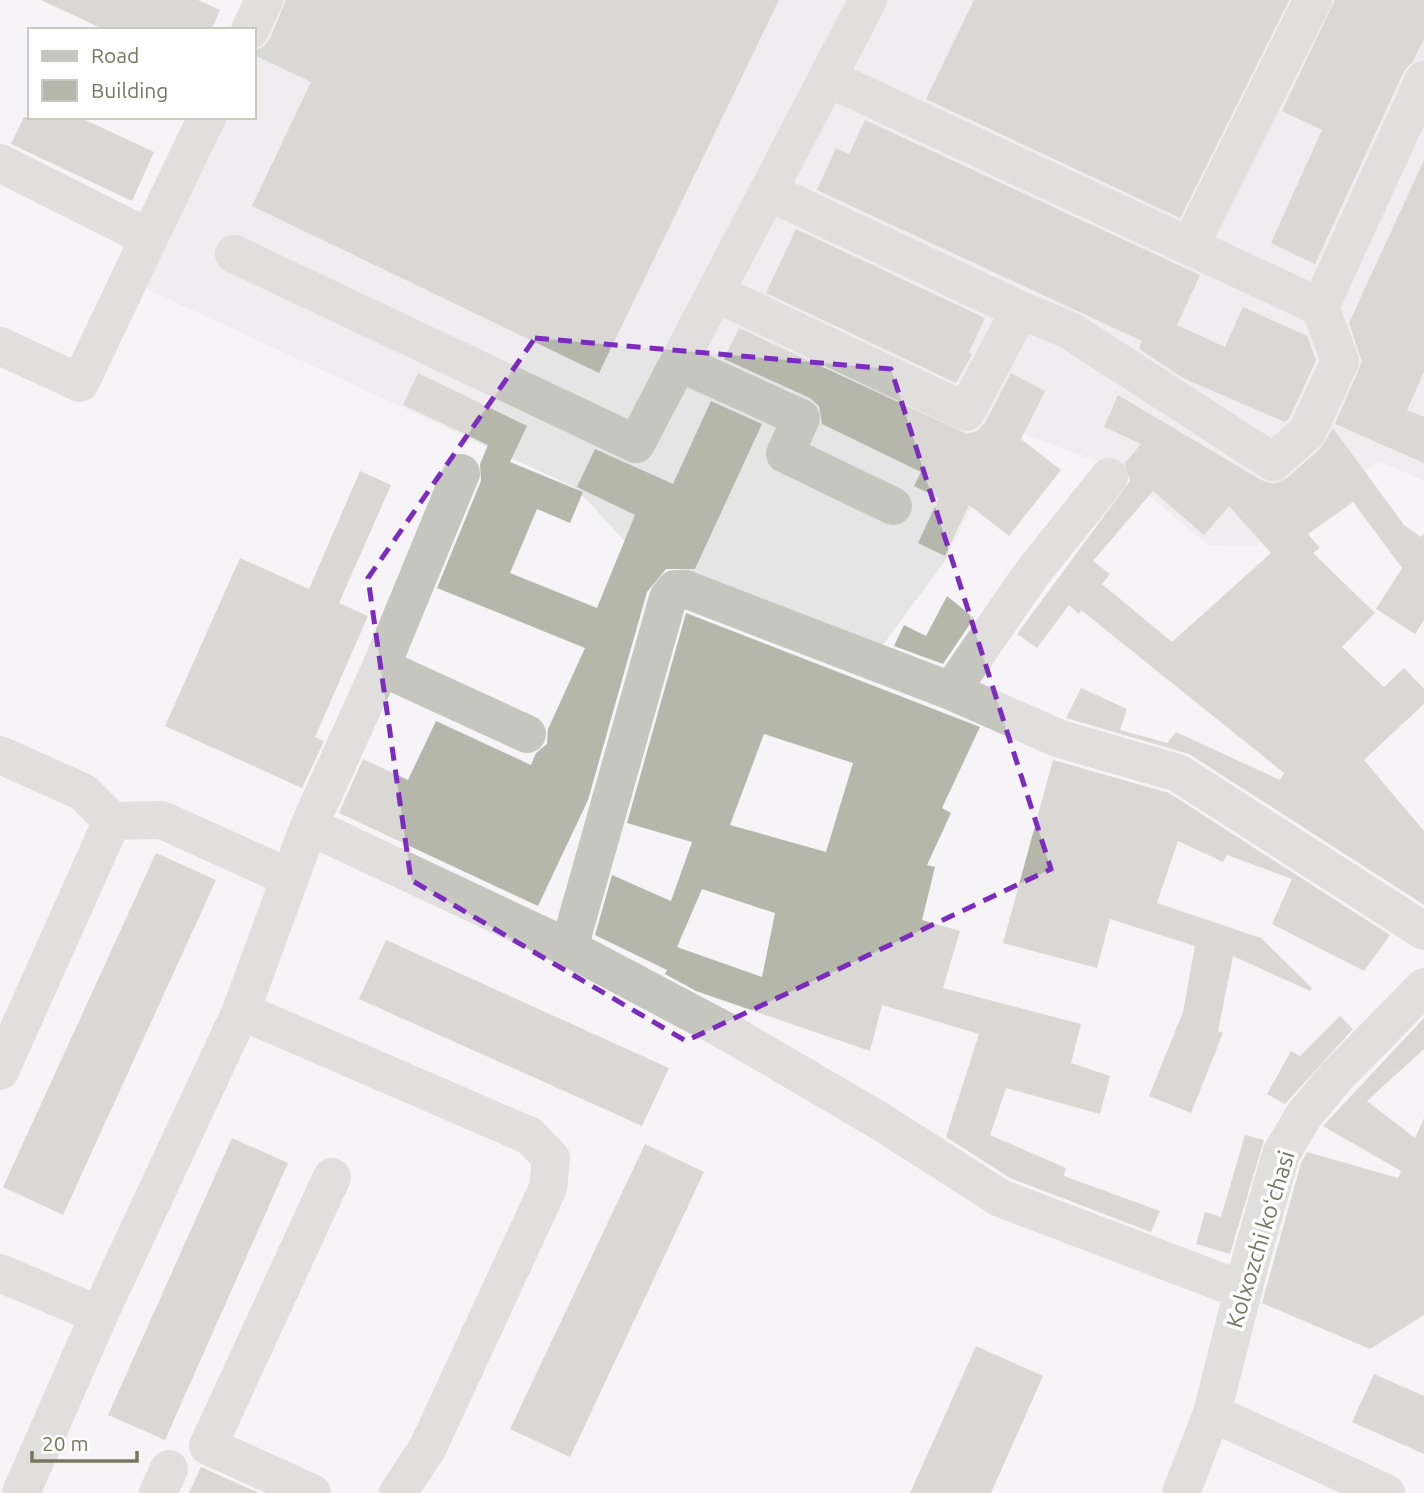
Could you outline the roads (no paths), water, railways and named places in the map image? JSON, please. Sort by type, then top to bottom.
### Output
[{"type":"street","points":[[251,28],[264,0]]},
{"type":"street","points":[[234,254],[636,444],[868,0]]},
{"type":"street","points":[[1190,246],[1313,0]]},
{"type":"street","points":[[769,192],[1020,310],[1069,330],[1273,462],[1307,432],[1340,361],[1320,307],[828,78]]},
{"type":"street","points":[[1320,307],[1424,80]]},
{"type":"street","points":[[0,346],[80,383],[207,119]]},
{"type":"street","points":[[0,163],[149,238]]},
{"type":"street","points":[[716,293],[966,412],[1020,310]]},
{"type":"street","points":[[680,363],[801,418],[785,454],[893,506]]},
{"type":"street","points":[[21,1493],[99,1315],[241,1011],[288,877],[381,667],[461,473]]},
{"type":"street","points":[[951,691],[1031,576],[1109,477]]},
{"type":"street","points":[[569,947],[668,598],[675,589],[685,589],[951,691],[1060,739],[1178,773],[1424,931]]},
{"type":"street","points":[[381,667],[527,734]]},
{"type":"street","points":[[2,762],[83,792],[112,821],[162,820],[288,877]]},
{"type":"street","points":[[0,1071],[112,821]]},
{"type":"street","points":[[309,826],[569,947],[733,1035],[883,1123],[1000,1198],[1242,1290]]},
{"type":"street","name":"Kolxozchi koʻchasi","points":[[1181,1493],[1212,1413],[1242,1290],[1282,1154],[1304,1115],[1388,1020],[1424,987]]},
{"type":"street","points":[[241,1011],[530,1136],[551,1158],[548,1188],[428,1447],[398,1493]]},
{"type":"street","points":[[312,1493],[208,1446],[332,1177]]},
{"type":"street","points":[[0,1273],[99,1315]]},
{"type":"street","points":[[1212,1413],[1386,1493]]}]
